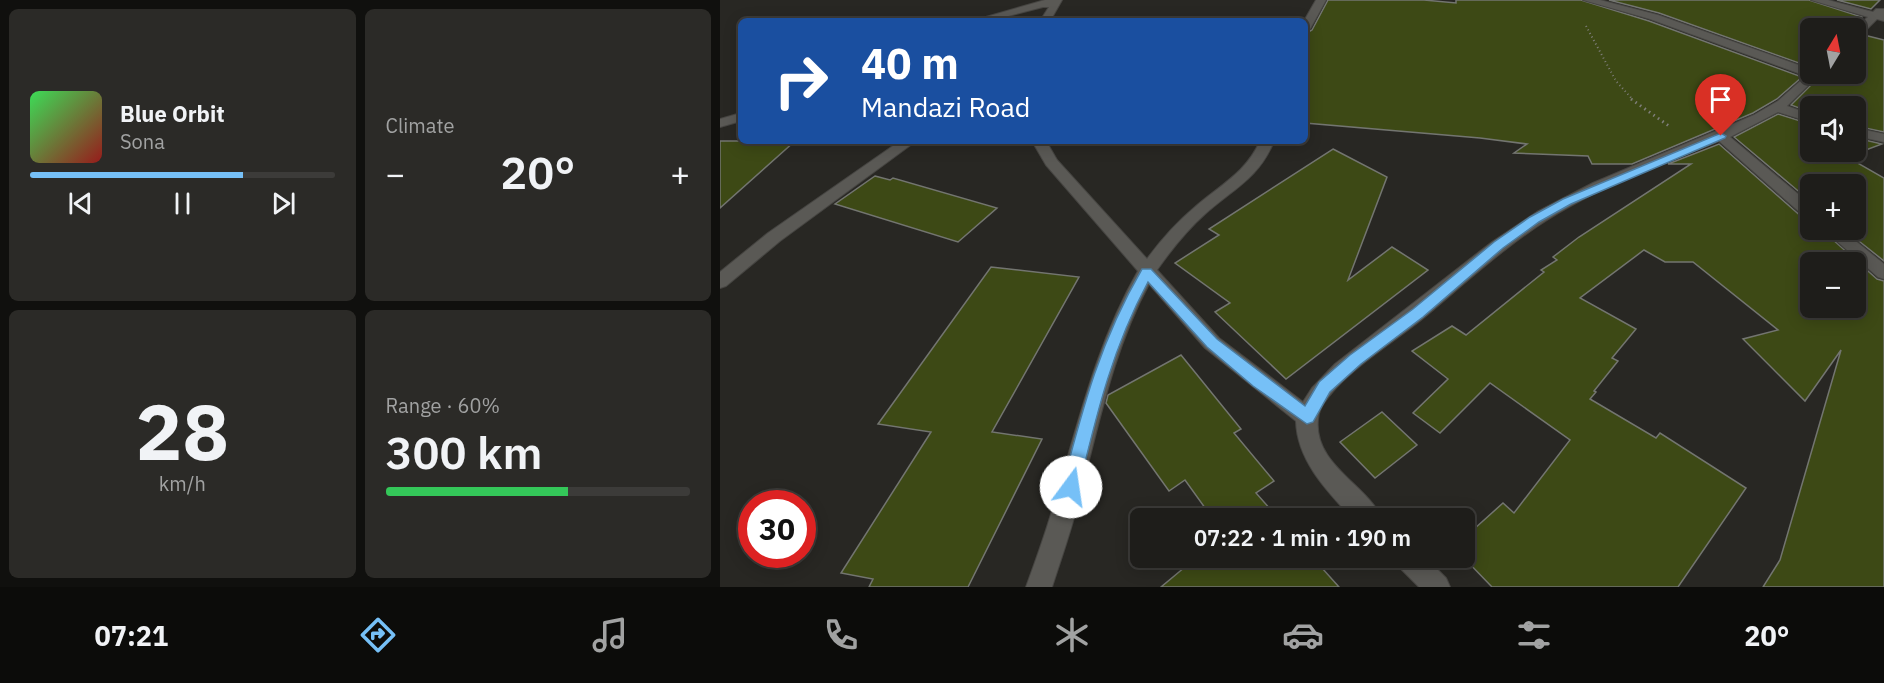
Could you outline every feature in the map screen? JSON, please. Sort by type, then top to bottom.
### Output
[{"type":"street","points":[[986,18],[1037,2],[1057,0]]},
{"type":"street","points":[[1308,23],[1321,0]]},
{"type":"street","points":[[1588,0],[1654,17],[1800,70]]},
{"type":"street","points":[[1816,0],[1879,17]]},
{"type":"street","points":[[1037,2],[1056,4],[1047,18]]},
{"type":"street","points":[[1866,27],[1879,17],[1884,8]]},
{"type":"street","points":[[1359,508],[1344,493],[1316,456],[1308,436],[1307,417],[1325,387],[1355,359],[1418,313],[1498,245],[1526,226],[1567,202],[1721,136],[1777,107],[1801,84]]},
{"type":"street","points":[[1777,107],[1800,115]]},
{"type":"street","points":[[720,123],[738,118]]},
{"type":"street","points":[[1866,134],[1884,138]]},
{"type":"street","points":[[1721,136],[1800,203]]},
{"type":"street","points":[[720,282],[774,237],[905,144]]},
{"type":"street","points":[[1041,144],[1051,162],[1212,343],[1307,417]]},
{"type":"street","points":[[1039,587],[1065,507],[1096,386],[1120,321],[1147,272],[1199,212],[1242,180],[1260,160],[1266,144]]},
{"type":"street","points":[[1844,240],[1884,273]]},
{"type":"street","points":[[1418,568],[1437,587]]},
{"type":"path","points":[[1585,25],[1600,45],[1611,72],[1622,90],[1636,103],[1699,144]]},
{"type":"building","points":[[1328,0],[1424,0],[1456,3],[1456,0],[1581,0],[1649,21],[1800,76],[1800,79],[1777,99],[1753,113],[1632,164],[1592,164],[1588,156],[1514,153],[1527,144],[1308,123],[1308,32],[1312,30]]},
{"type":"building","points":[[1609,0],[1809,0],[1862,17],[1800,18],[1800,63],[1659,13]]},
{"type":"building","points":[[1837,0],[1880,0],[1871,9]]},
{"type":"building","points":[[1866,36],[1884,40],[1884,132],[1866,128],[1866,96],[1800,96],[1812,84],[1866,84]]},
{"type":"building","points":[[1800,96],[1800,108],[1791,105]]},
{"type":"building","points":[[1778,114],[1800,121],[1800,162],[1856,162],[1884,178],[1884,261],[1858,240],[1866,240],[1866,174],[1800,174],[1800,193],[1734,137]]},
{"type":"building","points":[[1866,140],[1882,144],[1866,150]]},
{"type":"building","points":[[720,141],[738,141],[738,144],[792,144],[720,208]]},
{"type":"building","points":[[1719,144],[1800,215],[1800,240],[1833,240],[1847,252],[1800,252],[1800,318],[1866,318],[1866,269],[1877,279],[1884,281],[1884,587],[1763,587],[1780,560],[1841,350],[1805,401],[1743,339],[1778,330],[1693,262],[1665,262],[1644,250],[1580,298],[1636,329],[1612,358],[1618,361],[1590,399],[1656,438],[1660,433],[1746,488],[1678,587],[1492,587],[1474,568],[1475,528],[1503,503],[1514,513],[1570,440],[1490,383],[1440,433],[1413,413],[1448,379],[1412,351],[1452,326],[1466,335],[1544,272],[1541,270],[1557,260],[1553,257],[1579,237],[1691,164],[1668,164]]},
{"type":"building","points":[[1333,149],[1387,177],[1348,280],[1392,247],[1428,270],[1286,379],[1215,312],[1230,303],[1175,263],[1219,235],[1209,229]]},
{"type":"building","points":[[875,176],[890,180],[893,178],[997,208],[958,242],[835,204]]},
{"type":"building","points":[[991,267],[1079,277],[992,432],[1042,439],[968,587],[869,587],[873,579],[841,573],[931,432],[878,424]]},
{"type":"building","points":[[1181,355],[1241,429],[1234,433],[1274,481],[1256,493],[1269,508],[1205,508],[1185,480],[1169,491],[1106,403],[1108,395]]},
{"type":"building","points":[[1382,412],[1417,445],[1375,478],[1340,442]]},
{"type":"building","points":[[1184,568],[1322,568],[1339,587],[1161,587]]},
{"type":"route","points":[[1071,487],[1096,386],[1120,321],[1147,272],[1212,343],[1307,417],[1325,387],[1355,359],[1418,313],[1498,245],[1567,202],[1721,136]]}]
